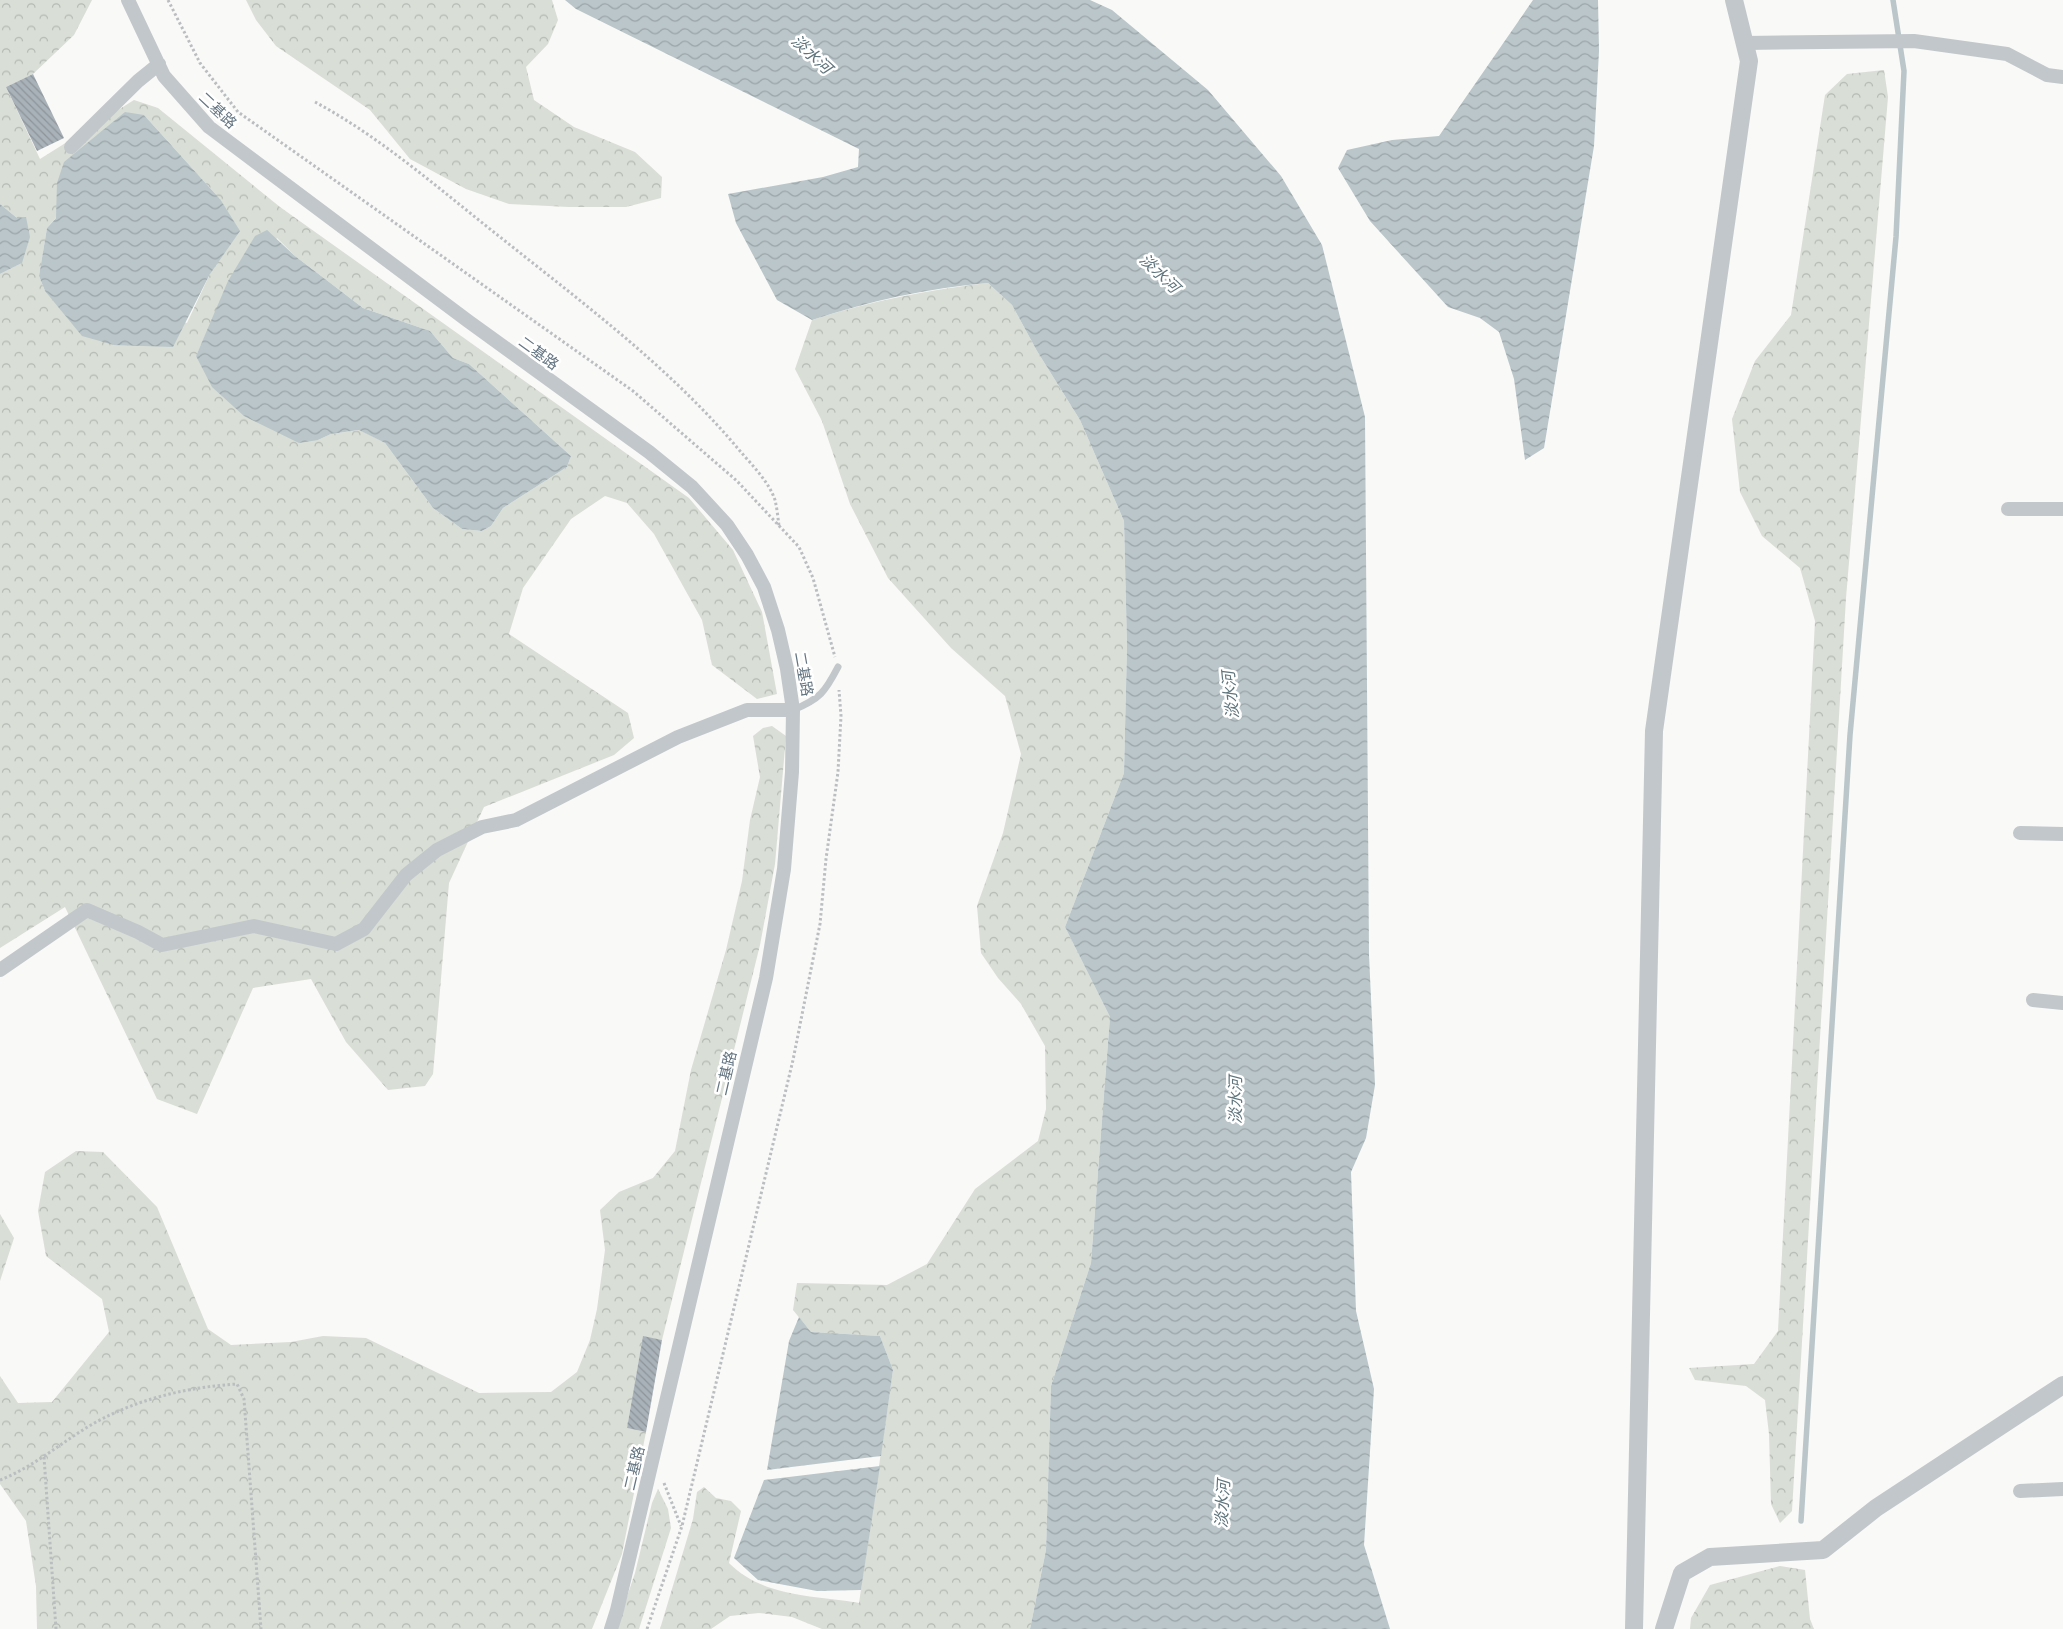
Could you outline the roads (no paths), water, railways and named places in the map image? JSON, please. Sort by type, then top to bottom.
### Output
[{"type":"street","name":"二基路","points":[[128,0],[164,76],[209,127],[476,327],[649,452],[692,486],[727,525],[764,587],[784,654],[793,710],[792,772],[784,869],[766,978],[611,1629]]},
{"type":"street","points":[[1634,1629],[1654,731],[1749,61],[1734,0]]},
{"type":"street","points":[[1745,43],[1914,41],[2007,54],[2047,75],[2063,77]]},
{"type":"street","points":[[71,147],[138,81],[159,64]]},
{"type":"street","points":[[2008,509],[2063,510]]},
{"type":"street","points":[[0,970],[86,910],[138,932],[162,945],[254,926],[336,944],[364,928],[412,870],[438,850],[482,827],[516,820],[678,737],[747,710],[793,710]]},
{"type":"street","points":[[2020,833],[2063,834]]},
{"type":"street","points":[[2033,1000],[2063,1002]]},
{"type":"street","points":[[1664,1629],[1682,1573],[1710,1557],[1823,1550],[1876,1508],[2063,1385]]},
{"type":"street","points":[[2020,1492],[2063,1489]]},
{"type":"lane","points":[[793,710],[813,702],[827,687],[838,667]]},
{"type":"water","name":"淡水河","points":[[565,0],[1090,0],[1112,10],[1208,90],[1281,176],[1322,245],[1365,417],[1369,955],[1375,1085],[1366,1138],[1351,1172],[1356,1311],[1374,1389],[1364,1545],[1390,1629],[1030,1629],[1046,1550],[1051,1386],[1091,1263],[1110,1017],[1065,927],[1124,773],[1127,646],[1124,521],[1080,420],[1037,351],[1012,305],[988,283],[943,288],[899,296],[812,320],[777,300],[736,223],[728,194],[823,177],[858,167],[859,149],[576,9]]},
{"type":"water","points":[[1533,0],[1598,0],[1599,51],[1594,146],[1544,448],[1525,460],[1514,379],[1499,332],[1480,318],[1448,307],[1370,221],[1338,168],[1347,150],[1392,140],[1439,136]]},
{"type":"water","points":[[125,112],[144,115],[220,199],[240,231],[210,274],[173,347],[114,345],[82,336],[45,291],[39,276],[47,228],[56,218],[57,183],[64,162]]},
{"type":"water","points":[[0,204],[17,218],[26,217],[30,237],[22,263],[0,274]]},
{"type":"water","points":[[267,230],[295,256],[363,308],[430,331],[453,358],[469,364],[571,456],[567,467],[503,508],[491,526],[482,531],[462,529],[433,508],[385,443],[359,430],[331,434],[318,440],[299,443],[244,416],[212,387],[196,356],[228,281],[255,236]]},
{"type":"water","points":[[799,1317],[811,1332],[880,1336],[893,1370],[881,1456],[767,1470],[789,1341]]},
{"type":"water","points":[[880,1466],[861,1590],[817,1591],[758,1580],[734,1558],[764,1480]]},
{"type":"waterway","points":[[1801,1521],[1850,735],[1896,237],[1904,71],[1893,0]]}]
